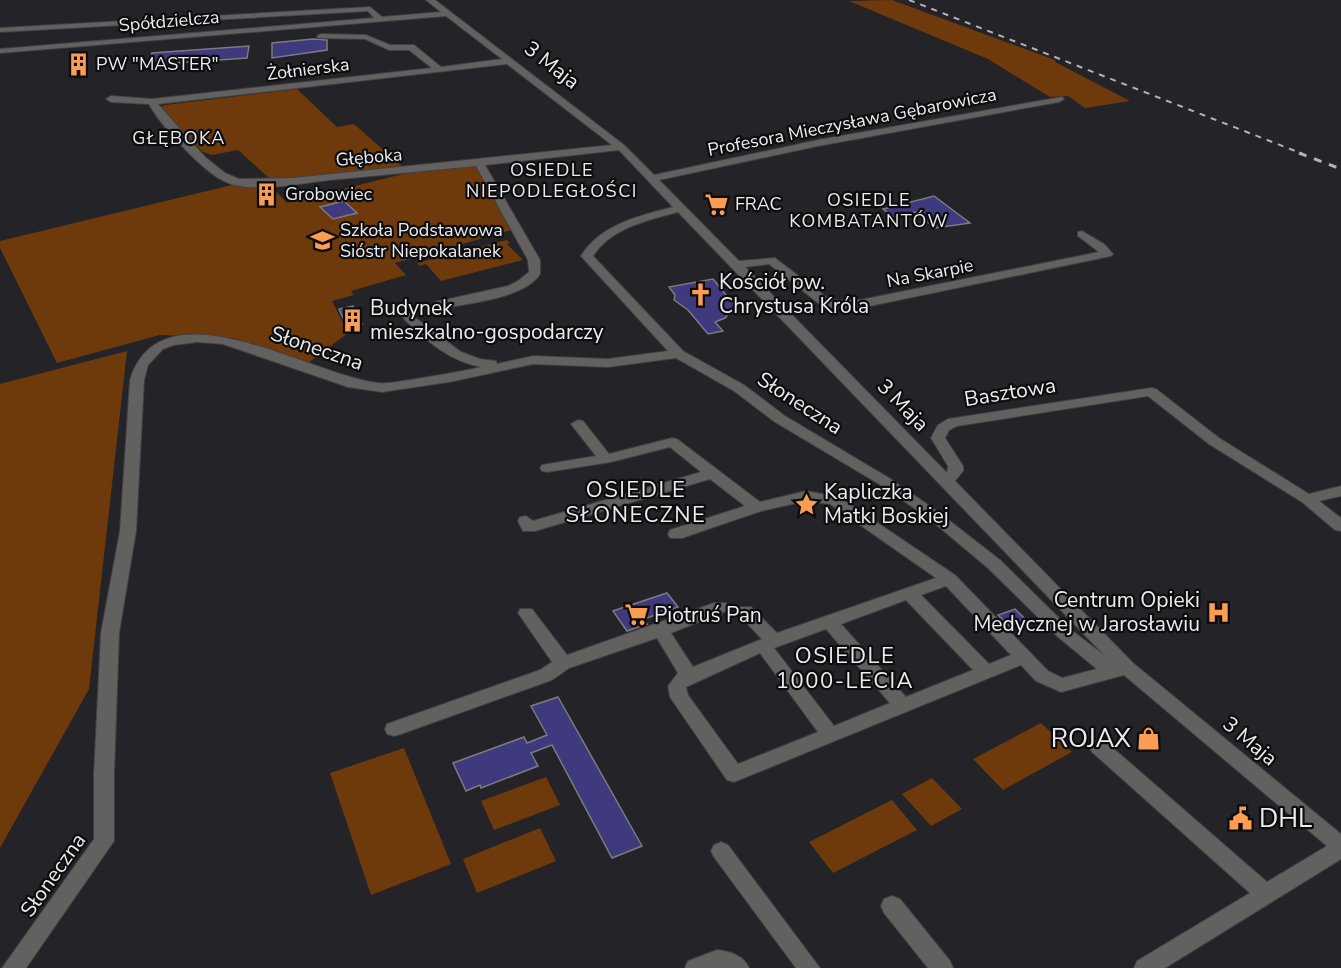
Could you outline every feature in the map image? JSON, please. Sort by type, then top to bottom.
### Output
[{"type":"street","name":"3 Maja","points":[[430,0],[621,147],[1127,668],[1341,847]]},
{"type":"street","points":[[299,6],[326,4],[333,10]]},
{"type":"street","points":[[0,30],[333,10],[370,9],[380,19]]},
{"type":"street","name":"Spółdzielcza","points":[[0,51],[448,14]]},
{"type":"street","points":[[321,36],[366,37],[389,48],[411,47],[440,69]]},
{"type":"street","name":"Żołnierska","points":[[111,99],[152,102],[509,61]]},
{"type":"street","name":"Profesora Mieczysława Gębarowicza","points":[[653,178],[818,143],[1059,99]]},
{"type":"street","name":"Głęboka","points":[[152,102],[157,111],[199,155],[227,179],[237,183],[289,181],[621,147]]},
{"type":"street","points":[[439,305],[502,291],[532,277],[536,270],[534,260],[479,163]]},
{"type":"street","points":[[678,354],[588,256],[591,248],[604,236],[645,218],[681,208]]},
{"type":"street","name":"Na Skarpie","points":[[736,265],[771,260],[826,303],[860,304],[1107,254],[1100,246],[1082,234]]},
{"type":"street","points":[[409,317],[429,336],[460,357],[476,363],[506,365]]},
{"type":"street","name":"Słoneczna","points":[[13,968],[104,842],[104,774],[110,633],[128,531],[138,372],[147,354],[158,346],[184,338],[225,340],[353,384],[382,388],[449,378],[533,360],[624,362],[678,354],[739,388],[780,419],[884,481],[932,514],[994,564],[1064,633],[1104,665],[1127,668]]},
{"type":"street","name":"Basztowa","points":[[945,481],[954,476],[956,467],[943,450],[938,438],[943,428],[953,422],[1151,392],[1214,441],[1307,499]]},
{"type":"street","points":[[578,424],[605,458]]},
{"type":"street","points":[[547,468],[605,458],[672,442],[757,507]]},
{"type":"street","points":[[526,521],[529,527],[713,473]]},
{"type":"street","points":[[1307,499],[1341,491]]},
{"type":"street","points":[[676,534],[757,507],[806,496],[834,500],[949,579],[1042,676],[1061,685],[1127,668]]},
{"type":"street","points":[[1307,499],[1341,526]]},
{"type":"street","points":[[949,579],[769,643],[689,676],[681,680],[677,686],[679,698],[734,774],[1024,657]]},
{"type":"street","points":[[909,593],[986,672]]},
{"type":"street","points":[[394,729],[546,675],[564,663],[720,607]]},
{"type":"street","points":[[745,611],[830,735]]},
{"type":"street","points":[[526,613],[564,663]]},
{"type":"street","points":[[830,622],[903,706]]},
{"type":"street","points":[[661,630],[689,676]]},
{"type":"street","points":[[1099,747],[1265,893]]},
{"type":"street","points":[[1144,968],[1341,847]]},
{"type":"street","points":[[721,851],[809,968]]},
{"type":"street","points":[[892,906],[942,968]]},
{"type":"street","points":[[696,968],[710,960],[727,960],[738,968]]},
{"type":"shaded area","points":[[892,0],[1055,60],[1130,101],[1085,108],[1068,96],[1050,97],[988,59],[849,1]]},
{"type":"shaded area","points":[[297,89],[337,127],[354,124],[404,168],[271,180],[238,150],[212,155],[203,152],[160,108],[165,105]]},
{"type":"shaded area","points":[[476,165],[512,230],[395,263],[406,275],[351,291],[354,295],[332,301],[348,333],[308,363],[232,338],[160,335],[57,363],[0,248],[0,241],[236,184],[267,182],[287,203],[411,172]]},
{"type":"shaded area","points":[[507,240],[510,243],[507,244],[523,260],[441,281],[426,264],[420,266],[417,263]]},
{"type":"shaded area","points":[[127,351],[89,689],[0,848],[0,384]]},
{"type":"shaded area","points":[[1041,723],[1072,752],[1003,790],[973,759]]},
{"type":"shaded area","points":[[404,748],[451,864],[371,895],[330,773]]},
{"type":"shaded area","points":[[546,777],[560,805],[494,830],[481,801]]},
{"type":"shaded area","points":[[932,778],[962,809],[931,826],[902,794]]},
{"type":"shaded area","points":[[892,800],[917,830],[833,873],[809,842]]},
{"type":"shaded area","points":[[540,828],[556,861],[477,893],[463,859]]},
{"type":"building","points":[[327,40],[327,50],[272,58],[272,43]]},
{"type":"building","points":[[249,46],[247,58],[148,65],[152,53]]},
{"type":"building","points":[[934,196],[970,223],[935,228],[915,212],[893,217],[883,209]]},
{"type":"building","points":[[344,201],[357,213],[333,219],[320,207]]},
{"type":"building","points":[[713,279],[735,306],[725,318],[715,322],[723,331],[708,334],[688,310],[674,300],[675,295],[669,287]]},
{"type":"building","name":"Budynek mieszkalno-gospodarczy","points":[[353,306],[362,324],[347,327],[339,309]]},
{"type":"building","name":"Piotruś Pan","points":[[667,593],[678,607],[644,619],[647,624],[627,631],[613,611]]},
{"type":"building","points":[[1015,609],[1027,621],[1010,627],[998,615]]},
{"type":"building","points":[[558,697],[642,846],[612,858],[552,745],[531,753],[538,766],[481,788],[480,785],[466,791],[453,763],[524,737],[527,743],[547,735],[531,706]]},
{"type":"railway","points":[[909,0],[1303,154]]},
{"type":"railway","points":[[1299,153],[1341,169]]},
{"type":"place","name":"PW \"MASTER\"","points":[[78,64]]},
{"type":"place","name":"Grobowiec","points":[[267,194]]},
{"type":"place","name":"FRAC","points":[[717,204]]},
{"type":"place","name":"Szkoła Podstawowa Sióstr Niepokalanek","points":[[322,240]]},
{"type":"place","name":"Kościół pw. Chrystusa Króla","points":[[701,294]]},
{"type":"place","name":"Budynek mieszkalno-gospodarczy","points":[[352,320]]},
{"type":"place","name":"Kapliczka Matki Boskiej","points":[[806,504]]},
{"type":"place","name":"Centrum Opieki Medycznej w Jarosławiu","points":[[1218,612]]},
{"type":"place","name":"Piotruś Pan","points":[[636,615]]},
{"type":"place","name":"ROJAX","points":[[1149,738]]},
{"type":"place","name":"DHL","points":[[1241,818]]},
{"type":"district","name":"GŁĘBOKA","points":[[179,138]]},
{"type":"district","name":"OSIEDLE NIEPODLEGŁOŚCI","points":[[552,180]]},
{"type":"district","name":"OSIEDLE KOMBATANTÓW","points":[[869,210]]},
{"type":"district","name":"OSIEDLE SŁONECZNE","points":[[636,502]]},
{"type":"district","name":"OSIEDLE 1000-LECIA","points":[[845,668]]}]
